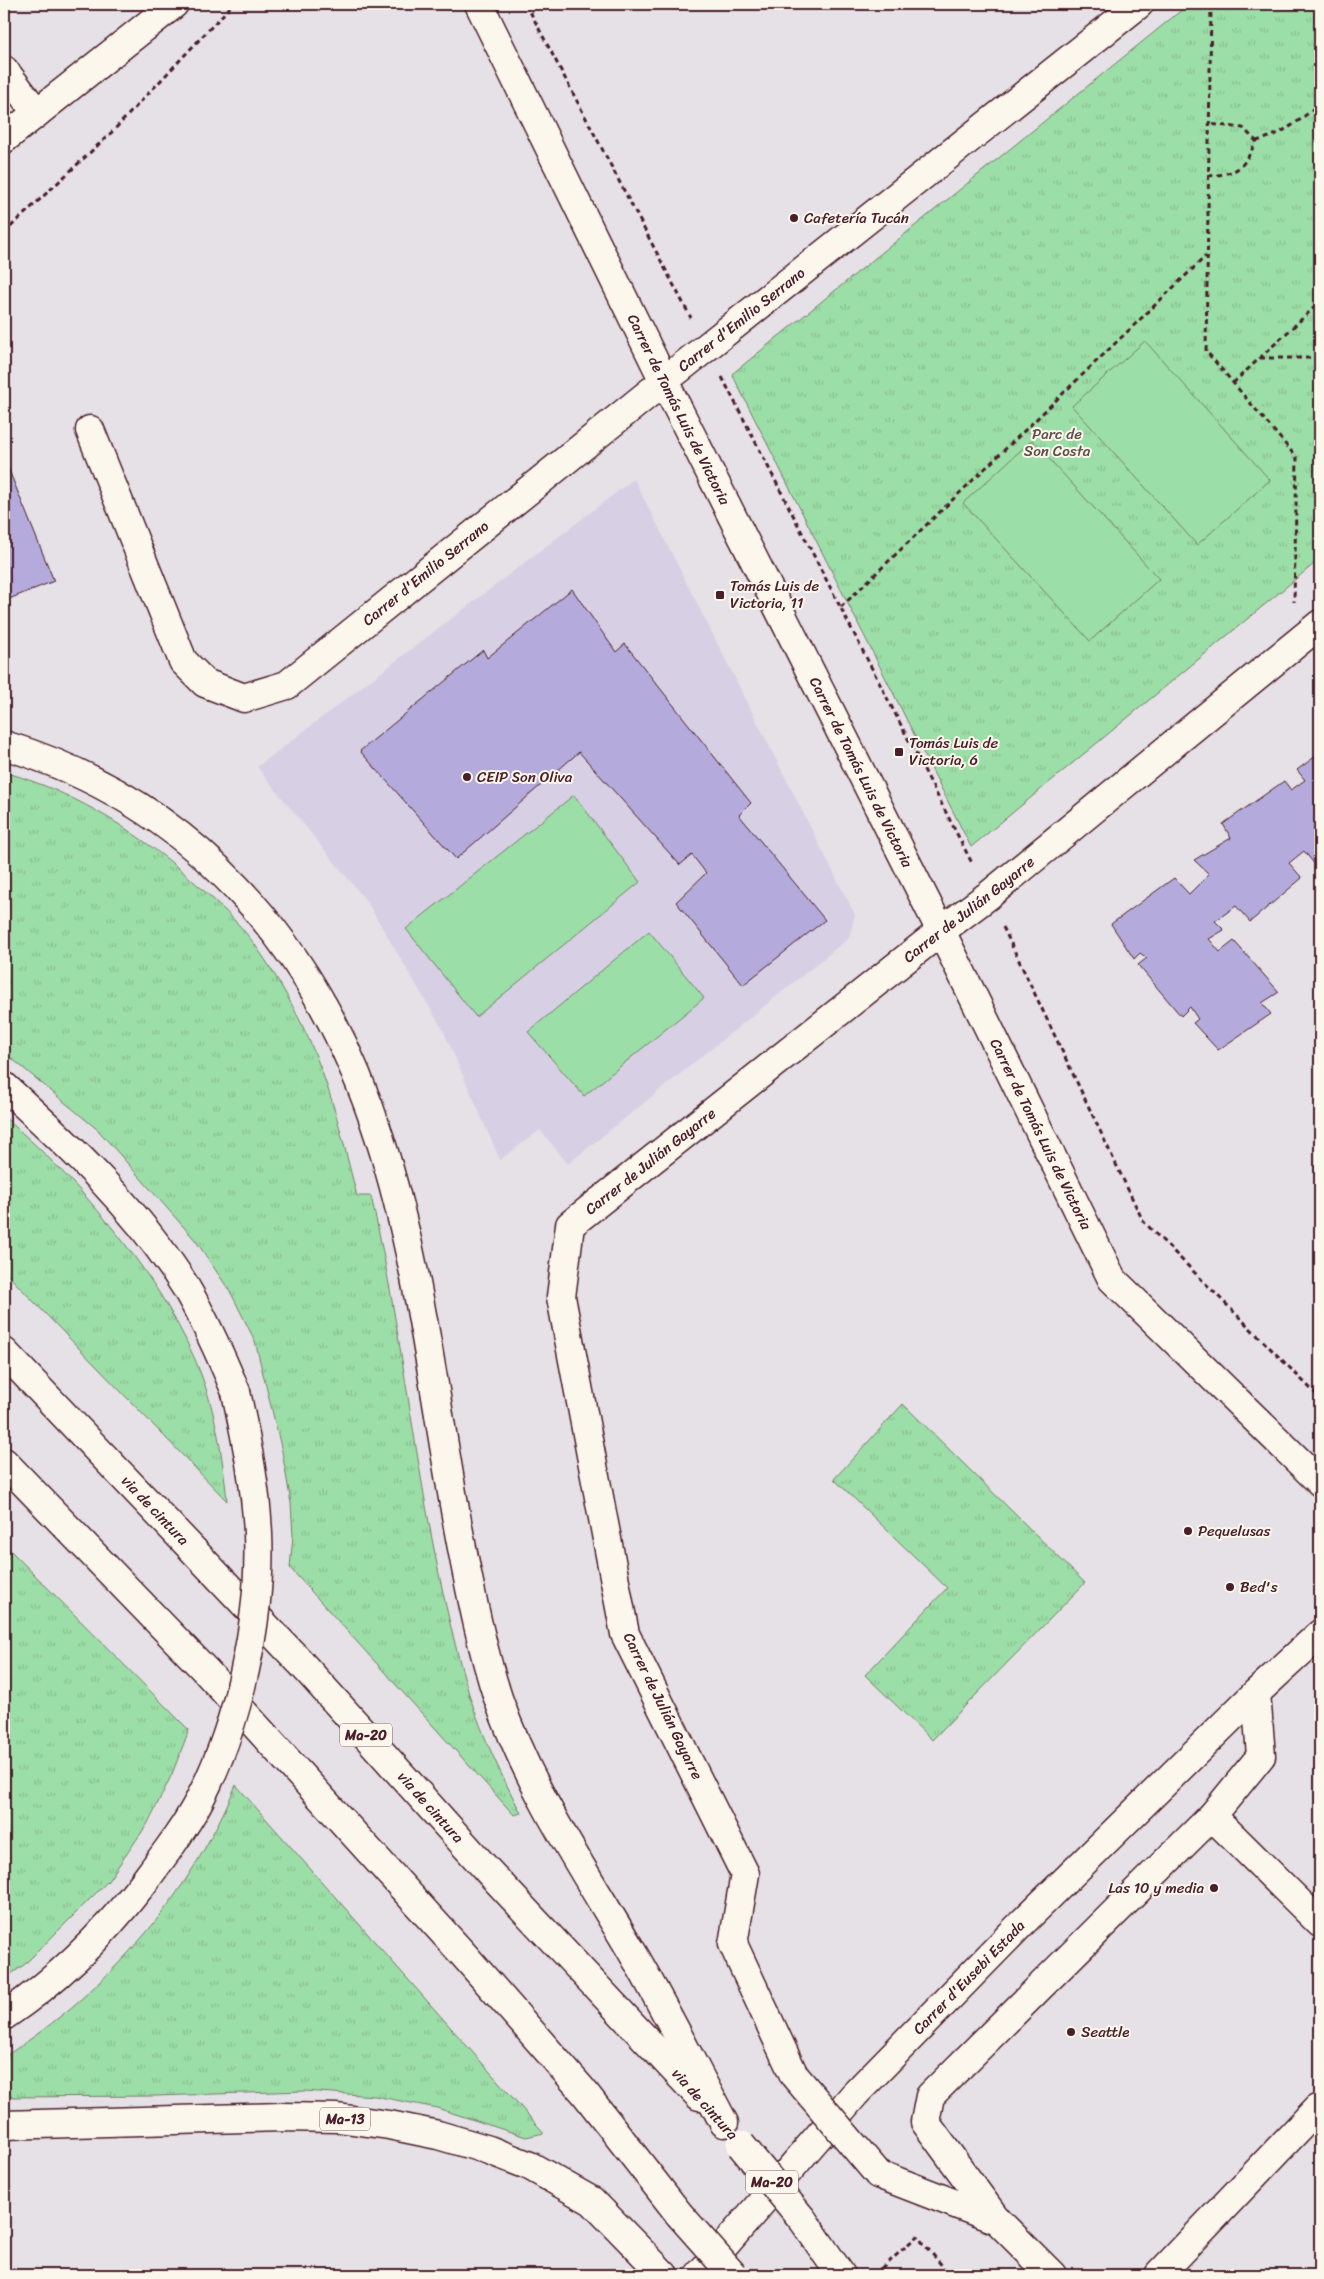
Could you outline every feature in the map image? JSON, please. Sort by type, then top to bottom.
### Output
[{"type":"main road","points":[[4,139],[174,4]]},
{"type":"main road","name":"Carrer de Tomás Luis de Victoria","points":[[478,4],[664,381],[941,931],[1112,1279],[1320,1482]]},
{"type":"main road","name":"Carrer d'Emilio Serrano","points":[[90,430],[182,661],[205,683],[244,698],[287,685],[664,381],[1139,4]]},
{"type":"main road","points":[[4,70],[37,113]]},
{"type":"main road","name":"Carrer de Julián Gayarre","points":[[997,2220],[878,2174],[794,2074],[733,1944],[745,1874],[625,1634],[561,1297],[570,1225],[989,895],[1320,624]]},
{"type":"main road","points":[[4,745],[46,758],[107,786],[166,824],[218,868],[266,918],[306,973],[339,1032],[368,1100],[388,1159],[418,1291],[450,1487],[473,1608],[499,1699],[528,1770],[548,1810],[642,1968],[724,2123]]},
{"type":"main road","points":[[4,1086],[100,1178],[146,1233],[184,1285],[214,1339],[236,1392],[252,1464],[258,1534],[257,1602],[243,1675],[224,1743],[199,1802],[169,1848],[119,1914],[62,1971],[29,1999],[4,2016]]},
{"type":"main road","name":"via de cintura","points":[[4,1352],[294,1655],[488,1871],[724,2123],[803,2220],[841,2275]]},
{"type":"main road","points":[[4,1462],[204,1670],[383,1865],[584,2092],[679,2214],[733,2275]]},
{"type":"main road","name":"Carrer d'Eusebi Estada","points":[[699,2275],[855,2094],[1021,1924],[1256,1693],[1320,1634]]},
{"type":"main road","points":[[1052,2275],[997,2220],[925,2122],[930,2096],[1212,1816],[1261,1756],[1256,1693]]},
{"type":"main road","points":[[1212,1816],[1320,1923]]},
{"type":"main road","points":[[1159,2275],[1317,2109]]},
{"type":"main road","name":"Ma-13","points":[[4,2125],[282,2117],[338,2118],[438,2135],[489,2150],[530,2166],[592,2201],[656,2266]]},
{"type":"path","points":[[4,233],[112,132],[232,4]]},
{"type":"path","points":[[526,4],[707,347],[989,895],[1021,968],[1143,1221],[1320,1398]]},
{"type":"path","points":[[1211,4],[1206,351],[1297,458],[1293,646]]},
{"type":"path","points":[[1256,141],[1273,137],[1301,120],[1320,103]]},
{"type":"path","points":[[1209,124],[1242,128],[1256,141]]},
{"type":"path","points":[[1208,176],[1231,173],[1246,161],[1256,141]]},
{"type":"path","points":[[841,607],[1207,255]]},
{"type":"path","points":[[1232,383],[1320,302]]},
{"type":"path","points":[[1259,358],[1320,358]]},
{"type":"path","points":[[1320,1548],[1316,1556],[1320,1561]]},
{"type":"path","points":[[875,2275],[917,2236],[950,2275]]},
{"type":"shaded area","points":[[634,479],[855,915],[849,938],[568,1164],[540,1130],[500,1160],[443,1030],[367,902],[257,767]]},
{"type":"green space","name":"Parc de Son Costa","points":[[1189,4],[1320,4],[1320,559],[971,847],[732,374]]},
{"type":"green space","points":[[1145,341],[1270,480],[1197,545],[1072,406]]},
{"type":"green space","points":[[1032,440],[1159,579],[1090,641],[963,503]]},
{"type":"green space","points":[[4,772],[32,781],[84,804],[109,818],[157,851],[201,888],[236,922],[265,959],[293,1006],[316,1056],[327,1087],[357,1196],[371,1196],[384,1258],[426,1509],[452,1633],[480,1725],[521,1813],[514,1815],[290,1568],[293,1536],[291,1503],[282,1451],[255,1341],[231,1293],[196,1241],[98,1130],[4,1052]]},
{"type":"green space","points":[[574,795],[640,882],[476,1017],[406,929]]},
{"type":"green space","points":[[649,931],[704,998],[584,1096],[528,1032]]},
{"type":"green space","points":[[4,1117],[58,1167],[85,1196],[135,1257],[176,1321],[200,1371],[206,1389],[220,1444],[227,1501],[4,1271]]},
{"type":"green space","points":[[903,1404],[1085,1583],[932,1740],[865,1675],[947,1588],[834,1479]]},
{"type":"green space","points":[[4,1544],[189,1730],[172,1774],[148,1823],[108,1881],[24,1965],[4,1979]]},
{"type":"green space","points":[[236,1785],[544,2133],[526,2137],[437,2108],[375,2096],[304,2091],[156,2096],[4,2097],[4,2057],[66,2012],[96,1986],[149,1929],[173,1899],[194,1866]]},
{"type":"building","points":[[4,458],[54,581],[4,601]]},
{"type":"building","name":"CEIP Son Oliva","points":[[572,589],[616,652],[625,644],[751,803],[739,815],[825,920],[743,985],[676,902],[706,873],[692,855],[680,865],[579,752],[456,859],[360,751],[483,650],[487,658]]},
{"type":"building","points":[[1320,753],[1320,863],[1316,866],[1304,851],[1289,863],[1302,878],[1250,922],[1236,906],[1215,921],[1224,930],[1209,939],[1220,952],[1234,941],[1279,992],[1262,1003],[1271,1014],[1218,1050],[1193,1023],[1198,1019],[1190,1007],[1181,1016],[1138,965],[1147,958],[1140,953],[1134,959],[1111,924],[1174,878],[1189,894],[1209,874],[1194,860],[1231,838],[1223,824],[1284,781],[1291,790],[1305,780],[1297,770]]},
{"type":"place","name":"Cafetería Tucán","points":[[794,218]]},
{"type":"place","name":"Tomás Luis de Victoria, 11","points":[[720,595]]},
{"type":"place","name":"Tomás Luis de Victoria, 6","points":[[899,752]]},
{"type":"place","name":"CEIP Son Oliva","points":[[467,777]]},
{"type":"place","name":"Pequelusas","points":[[1188,1531]]},
{"type":"place","name":"Bed's","points":[[1230,1587]]},
{"type":"place","name":"Las 10 y media","points":[[1214,1888]]},
{"type":"place","name":"Seattle","points":[[1071,2032]]}]
